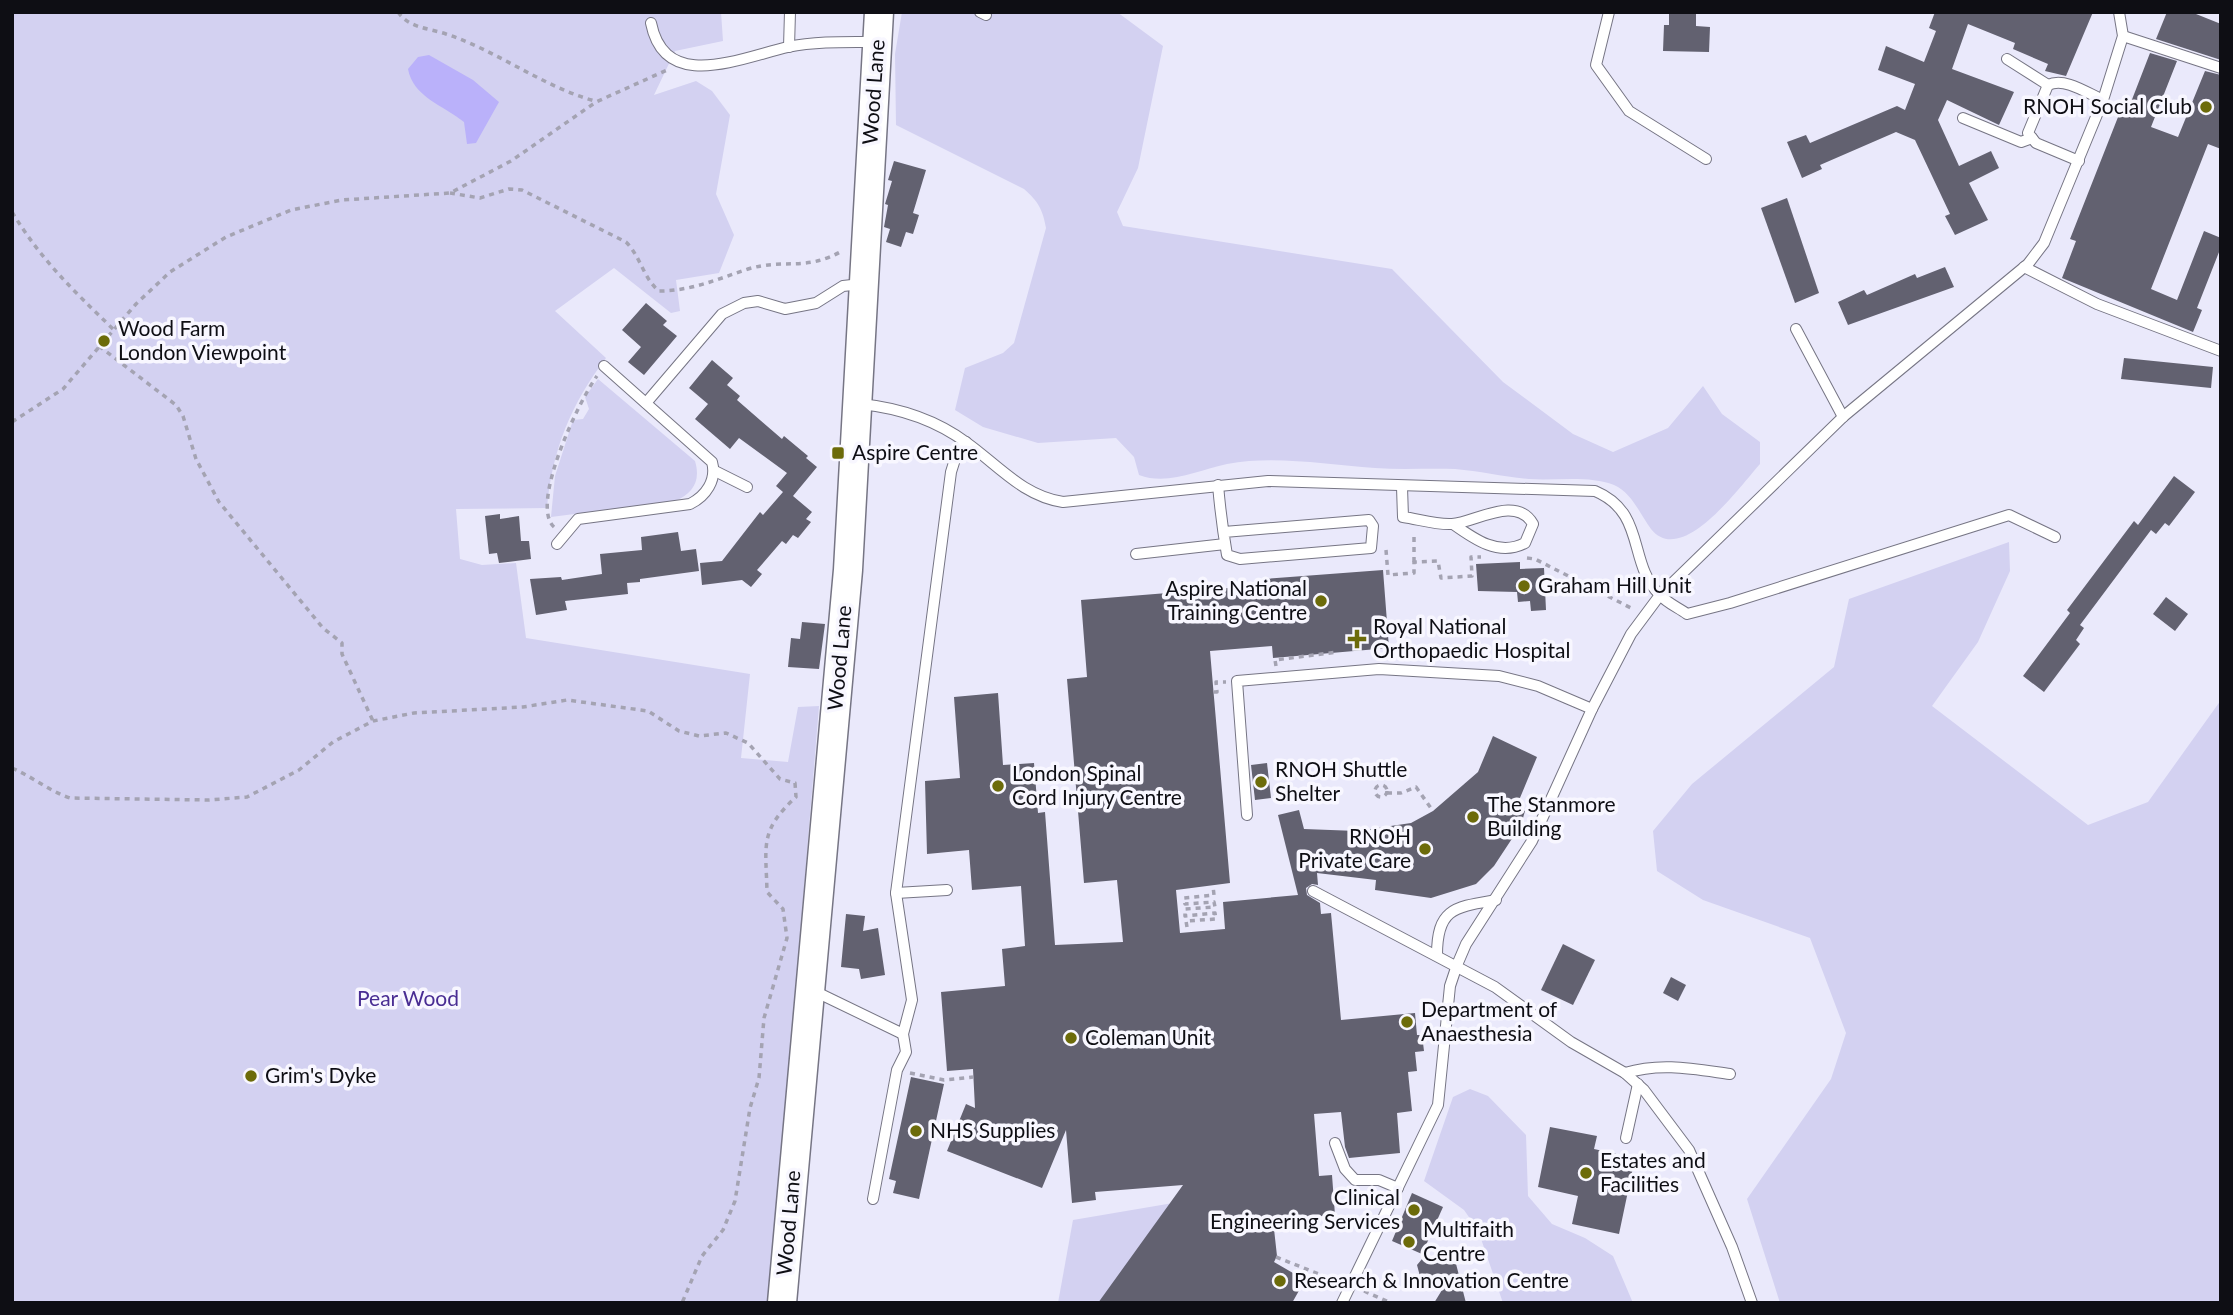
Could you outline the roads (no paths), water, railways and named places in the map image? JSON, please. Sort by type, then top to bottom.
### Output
[{"type":"street","name":"Wood Lane","points":[[782,1303],[848,570],[879,12]]},
{"type":"lane","points":[[789,47],[790,12]]},
{"type":"lane","points":[[1609,12],[1596,65],[1629,111],[1706,159]]},
{"type":"lane","points":[[1342,1303],[1438,1105],[1450,986],[1466,944],[1532,841],[1592,709],[1631,634],[1660,595],[1843,417],[2024,267],[2044,243],[2103,100],[2123,36],[2119,12]]},
{"type":"lane","points":[[651,23],[655,41],[662,53],[682,65],[742,61],[789,47],[833,42],[877,42]]},
{"type":"lane","points":[[2123,36],[2221,68]]},
{"type":"lane","points":[[2007,58],[2048,85]]},
{"type":"lane","points":[[2080,161],[2036,143],[2028,133],[2048,85],[2055,82],[2071,85],[2103,100]]},
{"type":"lane","points":[[1963,118],[2021,142],[2032,138]]},
{"type":"lane","points":[[2024,267],[2097,304],[2221,351]]},
{"type":"lane","points":[[646,403],[722,314],[744,303],[758,301],[786,309],[816,303],[843,286],[864,284]]},
{"type":"lane","points":[[1796,329],[1843,417]]},
{"type":"lane","points":[[561,540],[578,519],[690,504],[708,489],[715,471],[712,462],[604,366]]},
{"type":"lane","points":[[857,403],[908,413],[930,421],[966,442],[1011,480],[1046,499],[1099,501],[1218,485],[1292,482],[1595,491],[1614,501],[1625,514],[1645,569],[1660,595],[1687,614],[1730,603],[2009,515],[2055,537]]},
{"type":"lane","points":[[873,1199],[897,1070],[906,1052],[903,1034],[912,1000],[896,893],[951,471],[957,453],[966,442]]},
{"type":"lane","points":[[715,471],[747,487]]},
{"type":"lane","points":[[1218,485],[1225,544],[1227,555],[1240,559],[1371,548],[1373,526],[1369,520],[1357,520],[1224,532]]},
{"type":"lane","points":[[1402,487],[1403,517],[1454,524],[1481,543],[1504,548],[1525,543],[1533,524],[1520,512],[1502,511],[1475,516],[1454,524]]},
{"type":"lane","points":[[1136,554],[1225,544]]},
{"type":"lane","points":[[1247,815],[1237,681],[1380,669],[1499,676],[1538,685],[1592,709]]},
{"type":"lane","points":[[896,893],[947,890]]},
{"type":"lane","points":[[1313,891],[1495,987],[1571,1042],[1625,1073],[1638,1084],[1689,1150],[1732,1248],[1752,1303]]},
{"type":"lane","points":[[1437,955],[1439,925],[1446,914],[1496,900]]},
{"type":"lane","points":[[812,990],[903,1034]]},
{"type":"lane","points":[[1625,1073],[1646,1067],[1671,1066],[1730,1074]]},
{"type":"lane","points":[[1626,1138],[1638,1084]]},
{"type":"lane","points":[[1335,1143],[1345,1170],[1354,1180],[1379,1180],[1398,1188]]},
{"type":"place","name":"RNOH Social Club","points":[[2206,107]]},
{"type":"place","name":"Wood Farm London Viewpoint","points":[[104,341]]},
{"type":"place","name":"Aspire Centre","points":[[838,453]]},
{"type":"place","name":"Graham Hill Unit","points":[[1524,586]]},
{"type":"place","name":"Aspire National Training Centre","points":[[1321,601]]},
{"type":"place","name":"Royal National Orthopaedic Hospital","points":[[1357,639]]},
{"type":"place","name":"RNOH Shuttle Shelter","points":[[1261,782]]},
{"type":"place","name":"London Spinal Cord Injury Centre","points":[[998,786]]},
{"type":"place","name":"The Stanmore Building","points":[[1473,817]]},
{"type":"place","name":"RNOH Private Care","points":[[1425,849]]},
{"type":"place","name":"Department of Anaesthesia","points":[[1407,1022]]},
{"type":"place","name":"Coleman Unit","points":[[1071,1038]]},
{"type":"place","name":"Grim's Dyke","points":[[251,1076]]},
{"type":"place","name":"NHS Supplies","points":[[916,1131]]},
{"type":"place","name":"Estates and Facilities","points":[[1586,1173]]},
{"type":"place","name":"Clinical Engineering Services","points":[[1414,1210]]},
{"type":"place","name":"Multifaith Centre","points":[[1409,1242]]},
{"type":"place","name":"Research & Innovation Centre","points":[[1280,1281]]},
{"type":"park label","name":"Pear Wood","points":[[408,999]]}]
